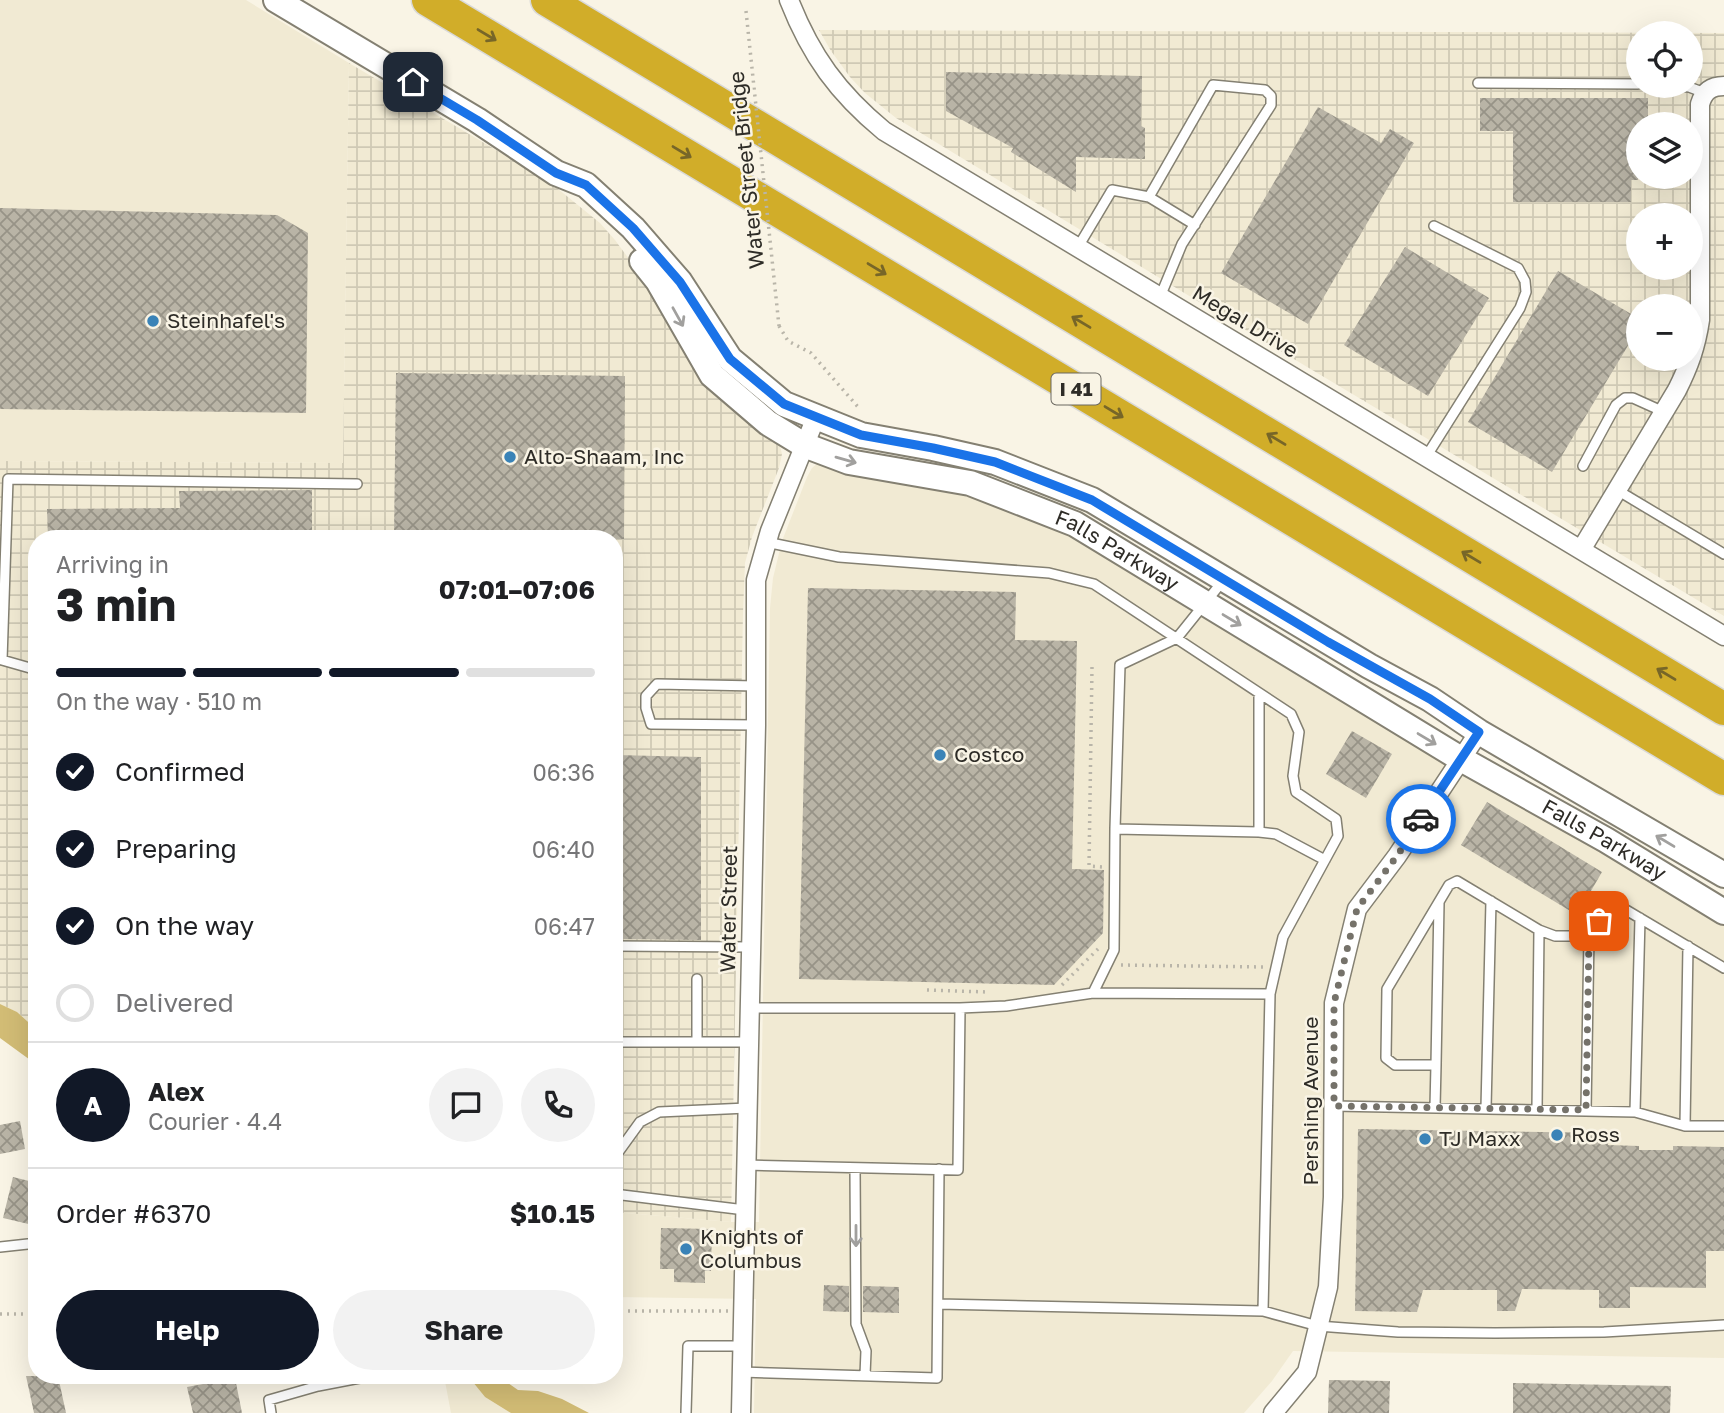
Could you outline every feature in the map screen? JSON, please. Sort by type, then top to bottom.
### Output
[{"type":"highway","name":"I 41","points":[[428,0],[1724,779]]},
{"type":"highway","points":[[547,0],[1724,709]]},
{"type":"street","name":"Falls Parkway","points":[[276,0],[477,120],[556,173],[586,185],[633,228],[680,282],[730,359],[784,404],[861,435],[995,462],[1092,500],[1724,875]]},
{"type":"street","name":"Megal Drive","points":[[789,0],[809,45],[828,74],[865,115],[884,131],[1724,636]]},
{"type":"street","points":[[1581,550],[1677,390],[1689,367],[1696,345],[1700,320],[1700,104],[1705,93],[1716,86],[1724,86]]},
{"type":"street","name":"Falls Parkway","points":[[556,173],[627,241],[658,281],[712,375],[768,423],[804,445],[849,461],[970,482],[1075,524],[1461,759],[1606,840],[1724,912]]},
{"type":"street","name":"Water Street","points":[[741,1413],[756,724],[756,580],[769,531],[816,417]]},
{"type":"street","name":"Pershing Avenue","points":[[1273,1413],[1307,1372],[1328,1287],[1333,1197],[1334,1003],[1357,909],[1397,856],[1479,732]]},
{"type":"lane","points":[[1478,83],[1626,84]]},
{"type":"lane","points":[[1149,197],[1213,85],[1265,90],[1271,96],[1271,105],[1182,244],[1160,297]]},
{"type":"lane","points":[[1078,247],[1112,190],[1149,197],[1195,225]]},
{"type":"lane","points":[[1426,457],[1520,307],[1526,292],[1525,281],[1518,268],[1434,226]]},
{"type":"lane","points":[[1583,466],[1616,405],[1625,398],[1633,398],[1664,412]]},
{"type":"lane","points":[[28,667],[2,660],[8,479],[357,484]]},
{"type":"lane","points":[[1617,490],[1724,554]]},
{"type":"lane","points":[[766,542],[839,557],[1049,573],[1094,584],[1291,714],[1299,732],[1293,776],[1296,792],[1336,818],[1338,836],[1283,937],[1270,994],[1263,1311]]},
{"type":"lane","points":[[1093,993],[1114,950],[1120,665],[1177,638],[1223,580]]},
{"type":"lane","points":[[756,686],[657,684],[646,696],[646,708],[651,724],[756,724]]},
{"type":"lane","points":[[1259,693],[1259,832]]},
{"type":"lane","points":[[1115,829],[1276,834],[1325,860]]},
{"type":"lane","points":[[1436,1065],[1395,1065],[1386,1058],[1387,989],[1449,885],[1457,881],[1539,930],[1555,936],[1589,936]]},
{"type":"lane","points":[[1435,1107],[1439,901]]},
{"type":"lane","points":[[1486,1108],[1491,901]]},
{"type":"lane","points":[[1586,1110],[1589,936],[1609,906],[1616,904],[1724,968]]},
{"type":"lane","points":[[1635,1112],[1640,918]]},
{"type":"lane","points":[[1536,1109],[1539,930]]},
{"type":"lane","points":[[623,946],[751,947]]},
{"type":"lane","points":[[1685,1126],[1688,946]]},
{"type":"lane","points":[[697,979],[697,1042]]},
{"type":"lane","points":[[750,1008],[1006,1006],[1093,993],[1270,994]]},
{"type":"lane","points":[[746,1165],[958,1170],[960,1008]]},
{"type":"lane","points":[[623,1042],[749,1042]]},
{"type":"lane","points":[[1334,1106],[1635,1112],[1685,1126],[1724,1126]]},
{"type":"lane","points":[[623,1146],[640,1122],[659,1112],[747,1108]]},
{"type":"lane","points":[[855,1168],[856,1324],[866,1351],[865,1376]]},
{"type":"lane","points":[[741,1372],[937,1378],[939,1170]]},
{"type":"lane","points":[[623,1195],[745,1210]]},
{"type":"lane","points":[[0,1247],[28,1244]]},
{"type":"lane","points":[[938,1304],[1263,1311],[1318,1326],[1398,1332],[1604,1332],[1724,1325]]},
{"type":"lane","points":[[686,1413],[688,1346],[742,1346]]},
{"type":"lane","points":[[271,1413],[269,1400],[328,1384]]},
{"type":"path","name":"Water Street Bridge","points":[[746,10],[779,326],[788,341],[811,354],[858,407]]},
{"type":"path","points":[[1093,667],[1089,866],[1107,867]]},
{"type":"path","points":[[1062,985],[1104,943]]},
{"type":"path","points":[[1107,965],[1276,968]]},
{"type":"path","points":[[927,990],[990,992]]},
{"type":"path","points":[[623,1311],[743,1311]]},
{"type":"path","points":[[0,1314],[28,1314]]},
{"type":"shaded area","points":[[0,0],[246,0],[349,63],[343,463],[0,461]]},
{"type":"shaded area","points":[[819,30],[1626,33],[1626,98],[1703,98],[1703,33],[1724,33],[1724,616],[896,118],[850,77]]},
{"type":"shaded area","points":[[349,63],[547,180],[600,223],[779,442],[782,454],[779,468],[752,537],[745,563],[731,1222],[623,1213],[623,530],[28,530],[28,1022],[17,1012],[0,1004],[0,461],[343,463]]},
{"type":"shaded area","points":[[819,462],[1020,505],[1724,922],[1724,1358],[1293,1351],[1272,1381],[1244,1413],[754,1413],[756,1299],[623,1297],[623,1213],[759,1222],[770,608],[773,578],[782,541],[812,468]]},
{"type":"shaded area","points":[[0,1004],[17,1012],[28,1022],[28,1058],[0,1038]]},
{"type":"shaded area","points":[[446,1384],[474,1384],[485,1397],[511,1413],[451,1413]]},
{"type":"shaded area","points":[[474,1384],[509,1384],[518,1390],[538,1391],[562,1399],[589,1413],[511,1413],[485,1397]]},
{"type":"building","points":[[946,72],[1142,76],[1141,126],[1145,128],[1145,159],[1076,157],[1076,192],[1011,152],[1013,148],[946,111]]},
{"type":"building","points":[[1480,98],[1648,98],[1648,112],[1626,112],[1626,189],[1631,189],[1631,202],[1513,202],[1513,131],[1480,131]]},
{"type":"building","points":[[1318,107],[1381,143],[1390,129],[1414,143],[1308,324],[1221,273]]},
{"type":"building","name":"Steinhafel's","points":[[0,208],[277,215],[308,233],[306,413],[0,409]]},
{"type":"building","points":[[1405,247],[1489,298],[1428,396],[1344,345]]},
{"type":"building","points":[[1558,271],[1626,311],[1626,349],[1552,472],[1468,422]]},
{"type":"building","name":"Alto-Shaam, Inc","points":[[396,373],[625,376],[624,539],[623,530],[394,530]]},
{"type":"building","points":[[312,490],[312,530],[48,530],[47,509],[180,508],[179,491]]},
{"type":"building","name":"Costco","points":[[808,588],[1016,592],[1015,640],[1077,641],[1072,869],[1104,870],[1103,933],[1054,985],[799,979]]},
{"type":"building","points":[[1352,731],[1392,754],[1366,798],[1326,774]]},
{"type":"building","points":[[623,755],[701,757],[701,940],[623,939]]},
{"type":"building","points":[[1487,802],[1602,872],[1577,915],[1461,845]]},
{"type":"building","points":[[20,1121],[25,1149],[0,1154],[0,1125]]},
{"type":"building","points":[[1358,1129],[1609,1133],[1608,1145],[1639,1146],[1639,1150],[1673,1150],[1673,1146],[1724,1147],[1724,1251],[1706,1251],[1706,1288],[1630,1287],[1630,1308],[1599,1308],[1599,1290],[1522,1289],[1515,1311],[1497,1311],[1497,1290],[1423,1290],[1417,1312],[1355,1311]]},
{"type":"building","points":[[13,1177],[28,1181],[28,1224],[3,1218]]},
{"type":"building","name":"Knights of Columbus","points":[[661,1228],[712,1229],[711,1271],[705,1271],[705,1283],[674,1282],[674,1269],[660,1269]]},
{"type":"building","points":[[824,1285],[849,1286],[849,1312],[823,1311]]},
{"type":"building","points":[[863,1286],[899,1287],[899,1313],[863,1312]]},
{"type":"building","points":[[26,1376],[28,1384],[60,1384],[66,1413],[34,1413]]},
{"type":"building","points":[[1329,1380],[1390,1381],[1389,1413],[1328,1413]]},
{"type":"building","points":[[1513,1383],[1671,1386],[1670,1413],[1513,1413]]},
{"type":"building","points":[[236,1384],[242,1413],[193,1413],[187,1387]]},
{"type":"way so far","points":[[1421,819],[1357,909],[1334,1003],[1334,1106],[1586,1110],[1589,936],[1599,921]]},
{"type":"place","name":"Steinhafel's","points":[[153,321]]},
{"type":"place","name":"Alto-Shaam, Inc","points":[[510,457]]},
{"type":"place","name":"Costco","points":[[940,755]]},
{"type":"place","name":"Ross","points":[[1557,1135]]},
{"type":"place","name":"TJ Maxx","points":[[1425,1139]]},
{"type":"place","name":"Knights of Columbus","points":[[686,1249]]},
{"type":"route","points":[[413,82],[477,120],[556,173],[586,185],[633,228],[680,282],[730,359],[784,404],[861,435],[995,462],[1092,500],[1328,642],[1430,699],[1479,732],[1421,819]]}]
